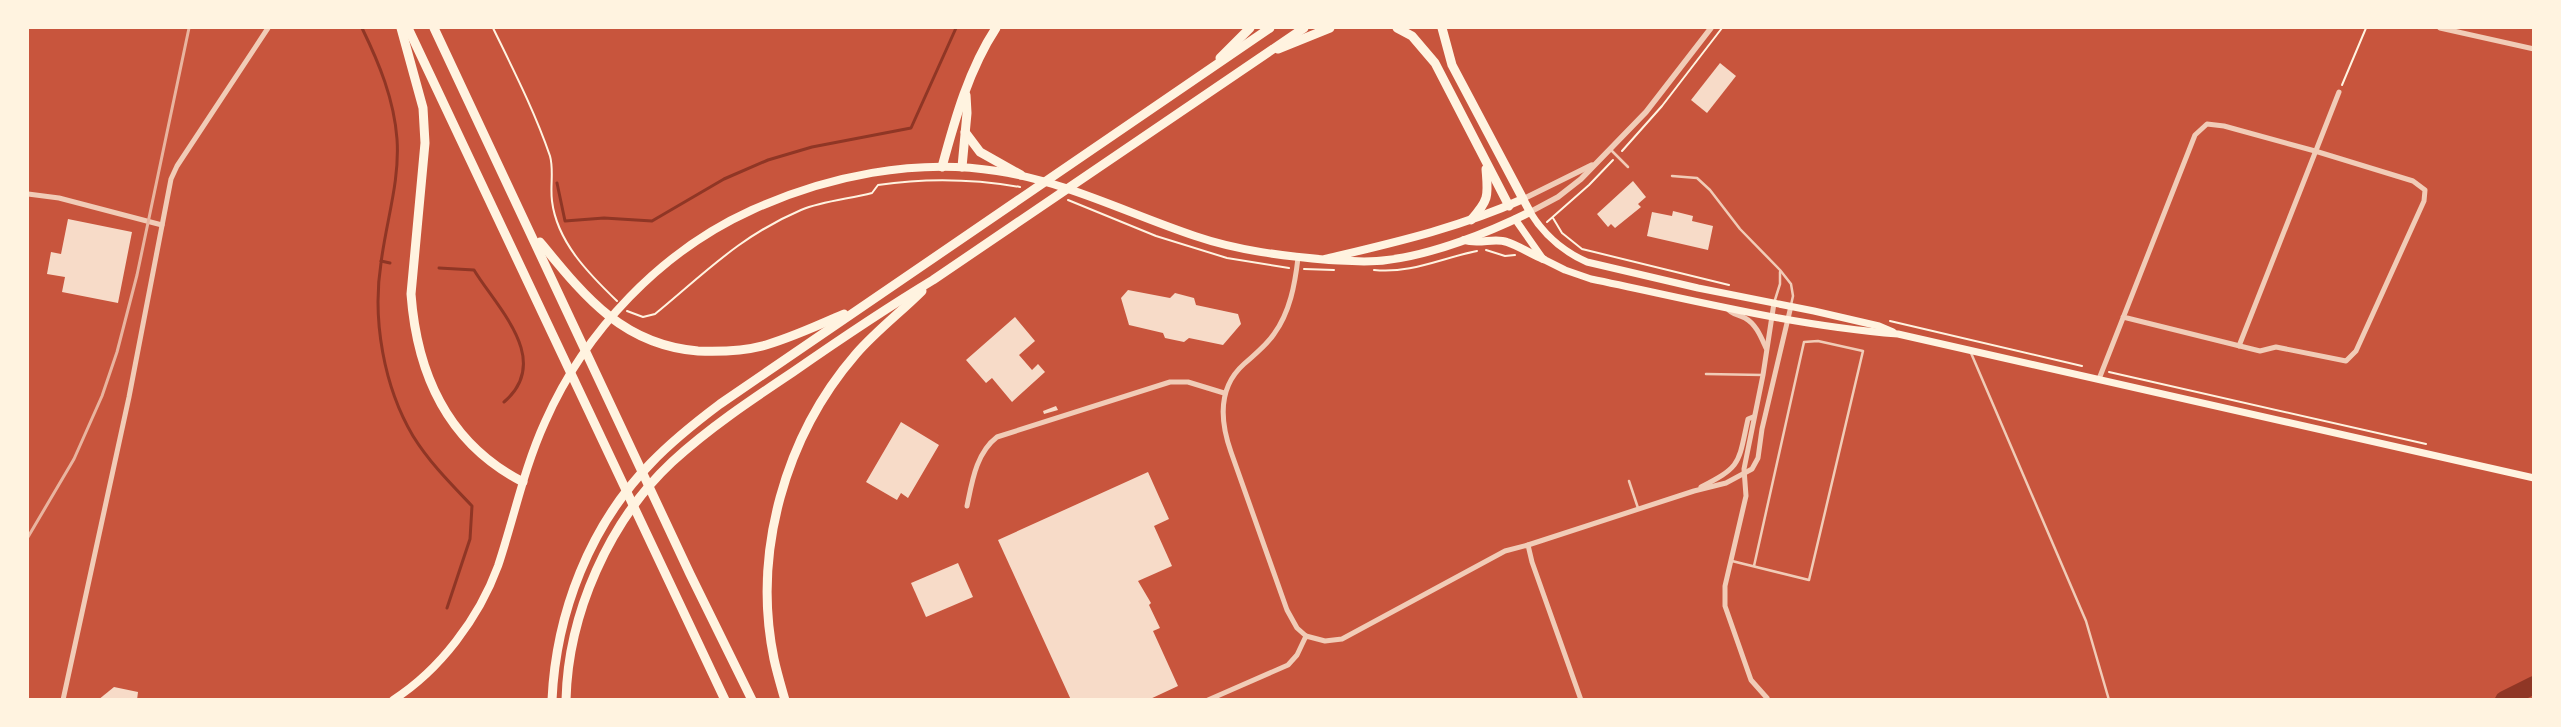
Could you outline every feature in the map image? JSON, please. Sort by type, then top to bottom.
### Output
[{"type":"highway","points":[[401,28],[423,108],[425,143],[411,294],[420,357],[436,397],[459,430],[487,460],[523,482]]},
{"type":"highway","points":[[408,28],[725,700]]},
{"type":"highway","points":[[434,28],[532,232],[690,574],[752,700]]},
{"type":"highway","points":[[942,167],[974,70],[996,28]]},
{"type":"highway","points":[[1206,72],[1250,28]]},
{"type":"highway","points":[[552,700],[555,662],[572,594],[584,562],[607,518],[632,484],[665,448],[720,404],[1270,28]]},
{"type":"highway","points":[[566,700],[569,666],[585,602],[596,574],[616,534],[638,500],[672,462],[725,418],[884,310],[933,280],[1304,28]]},
{"type":"highway","points":[[1264,54],[1330,28]]},
{"type":"highway","points":[[1397,28],[1412,36],[1435,63],[1508,206]]},
{"type":"highway","points":[[1442,28],[1454,72],[1523,200]]},
{"type":"highway","points":[[962,167],[967,114],[966,93]]},
{"type":"highway","points":[[965,132],[980,152],[1021,175]]},
{"type":"highway","points":[[1471,220],[1488,197],[1489,179],[1486,171],[1487,164]]},
{"type":"highway","points":[[532,232],[599,309],[625,329],[665,346],[717,352],[764,346],[862,307]]},
{"type":"highway","points":[[785,700],[774,659],[768,609],[768,568],[778,503],[792,462],[800,440],[835,381],[857,353],[933,280]]},
{"type":"main road","points":[[393,700],[419,681],[437,663],[473,615],[497,569],[523,482],[545,422],[556,399],[595,337],[617,310],[660,269],[721,226],[791,194],[836,181],[889,170],[962,167],[1021,175],[1102,200],[1198,238],[1230,247],[1298,258],[1363,262],[1389,260],[1464,240],[1530,212]]},
{"type":"main road","points":[[1325,259],[1410,240],[1471,220],[1523,200],[1546,235],[1570,255],[1587,262],[1879,326],[1898,334]]},
{"type":"main road","points":[[1508,206],[1515,219],[1544,259]]},
{"type":"main road","points":[[1464,240],[1476,244],[1490,240],[1506,242],[1565,270],[1591,278],[1771,317],[1846,330],[1898,334],[2534,478]]},
{"type":"street","points":[[62,700],[129,397],[171,179],[177,166],[268,28]]},
{"type":"street","points":[[1530,212],[1558,197],[1581,178],[1610,149],[1646,112],[1711,28]]},
{"type":"street","points":[[2440,28],[2534,49]]},
{"type":"street","points":[[2239,346],[2339,92]]},
{"type":"street","points":[[2099,379],[2123,317],[2195,135],[2200,128],[2207,124],[2216,124],[2315,151],[2413,182],[2425,190],[2424,201],[2356,350],[2346,361],[2276,347],[2260,351],[2123,317]]},
{"type":"street","points":[[1523,200],[1596,163]]},
{"type":"street","points":[[28,194],[59,198],[162,225]]},
{"type":"street","points":[[1298,258],[1293,289],[1283,320],[1263,348],[1232,377],[1224,393],[1221,414],[1228,445],[1287,610],[1297,628],[1306,636],[1325,641],[1342,639],[1513,547],[1528,545],[1694,491],[1726,483],[1752,469],[1758,458],[1762,429],[1786,319],[1791,306]]},
{"type":"street","points":[[1767,698],[1751,680],[1725,606],[1725,586],[1746,496],[1743,475],[1753,417],[1763,375],[1774,303]]},
{"type":"street","points":[[1726,308],[1732,314],[1746,318],[1757,330],[1766,349]]},
{"type":"street","points":[[967,506],[973,477],[984,449],[996,437],[1170,382],[1188,382],[1224,393]]},
{"type":"street","points":[[1694,491],[1733,469],[1739,459],[1748,420],[1753,417]]},
{"type":"street","points":[[1733,469],[1743,475]]},
{"type":"street","points":[[1528,545],[1532,562],[1581,700]]},
{"type":"street","points":[[1208,700],[1288,665],[1297,655],[1306,636]]},
{"type":"lane","points":[[1610,149],[1628,167]]},
{"type":"lane","points":[[1672,176],[1697,178],[1710,190],[1740,229],[1791,284],[1793,296],[1791,306]]},
{"type":"lane","points":[[1774,303],[1780,284],[1780,270]]},
{"type":"lane","points":[[1732,561],[1809,580],[1863,351],[1818,341],[1804,342],[1754,566]]},
{"type":"lane","points":[[1969,350],[2086,620],[2109,700]]},
{"type":"lane","points":[[1706,374],[1763,375]]},
{"type":"lane","points":[[1629,481],[1639,509]]},
{"type":"path","points":[[493,28],[548,153],[552,173],[551,201],[555,217],[571,252],[617,301]]},
{"type":"path","points":[[2339,92],[2366,28]]},
{"type":"path","points":[[624,308],[630,314],[643,317],[655,314],[718,258],[749,236],[803,209],[872,193],[878,185],[925,180],[1019,186]]},
{"type":"path","points":[[1553,218],[1562,233],[1582,249],[1738,287]]},
{"type":"path","points":[[1890,321],[2084,367]]},
{"type":"path","points":[[2102,371],[2430,445]]},
{"type":"building","points":[[1720,63],[1736,76],[1707,113],[1691,100]]},
{"type":"building","points":[[1633,181],[1646,197],[1638,204],[1641,207],[1615,228],[1611,224],[1608,227],[1597,214]]},
{"type":"building","points":[[1673,211],[1693,216],[1692,221],[1713,226],[1708,250],[1647,236],[1652,212],[1672,216]]},
{"type":"building","points":[[68,219],[132,232],[118,303],[62,292],[65,277],[47,274],[51,252],[61,254]]},
{"type":"building","points":[[1128,290],[1170,298],[1175,293],[1194,298],[1196,305],[1238,314],[1241,324],[1223,345],[1189,338],[1184,342],[1165,338],[1163,333],[1129,325],[1121,298]]},
{"type":"building","points":[[1015,317],[1035,341],[1019,355],[1032,370],[1038,364],[1045,372],[1012,402],[992,378],[986,383],[966,360]]},
{"type":"building","points":[[1056,406],[1058,410],[1044,414],[1043,411]]},
{"type":"building","points":[[901,422],[939,445],[908,498],[901,493],[897,500],[866,482]]},
{"type":"building","points":[[1148,472],[1169,519],[1154,526],[1172,566],[1138,581],[1151,603],[1149,605],[1160,628],[1153,631],[1178,686],[1148,700],[1071,700],[998,540]]},
{"type":"building","points":[[958,563],[973,597],[926,617],[911,583]]},
{"type":"building","points":[[114,687],[138,692],[137,700],[98,700]]},
{"type":"waterway","points":[[362,28],[385,82],[393,110],[397,139],[395,186],[383,248],[378,307],[383,352],[388,375],[403,417],[419,446],[472,506],[470,539],[447,608]]},
{"type":"waterway","points":[[557,183],[565,221],[604,218],[652,221],[724,179],[768,160],[812,147],[911,128],[956,28]]},
{"type":"waterway","points":[[381,261],[390,263]]},
{"type":"waterway","points":[[439,268],[474,270],[507,317],[516,334],[522,352],[523,369],[518,386],[504,402]]},
{"type":"waterway","points":[[2504,700],[2534,685]]},
{"type":"railway","points":[[28,537],[74,459],[102,396],[117,352],[137,275],[189,28]]}]
